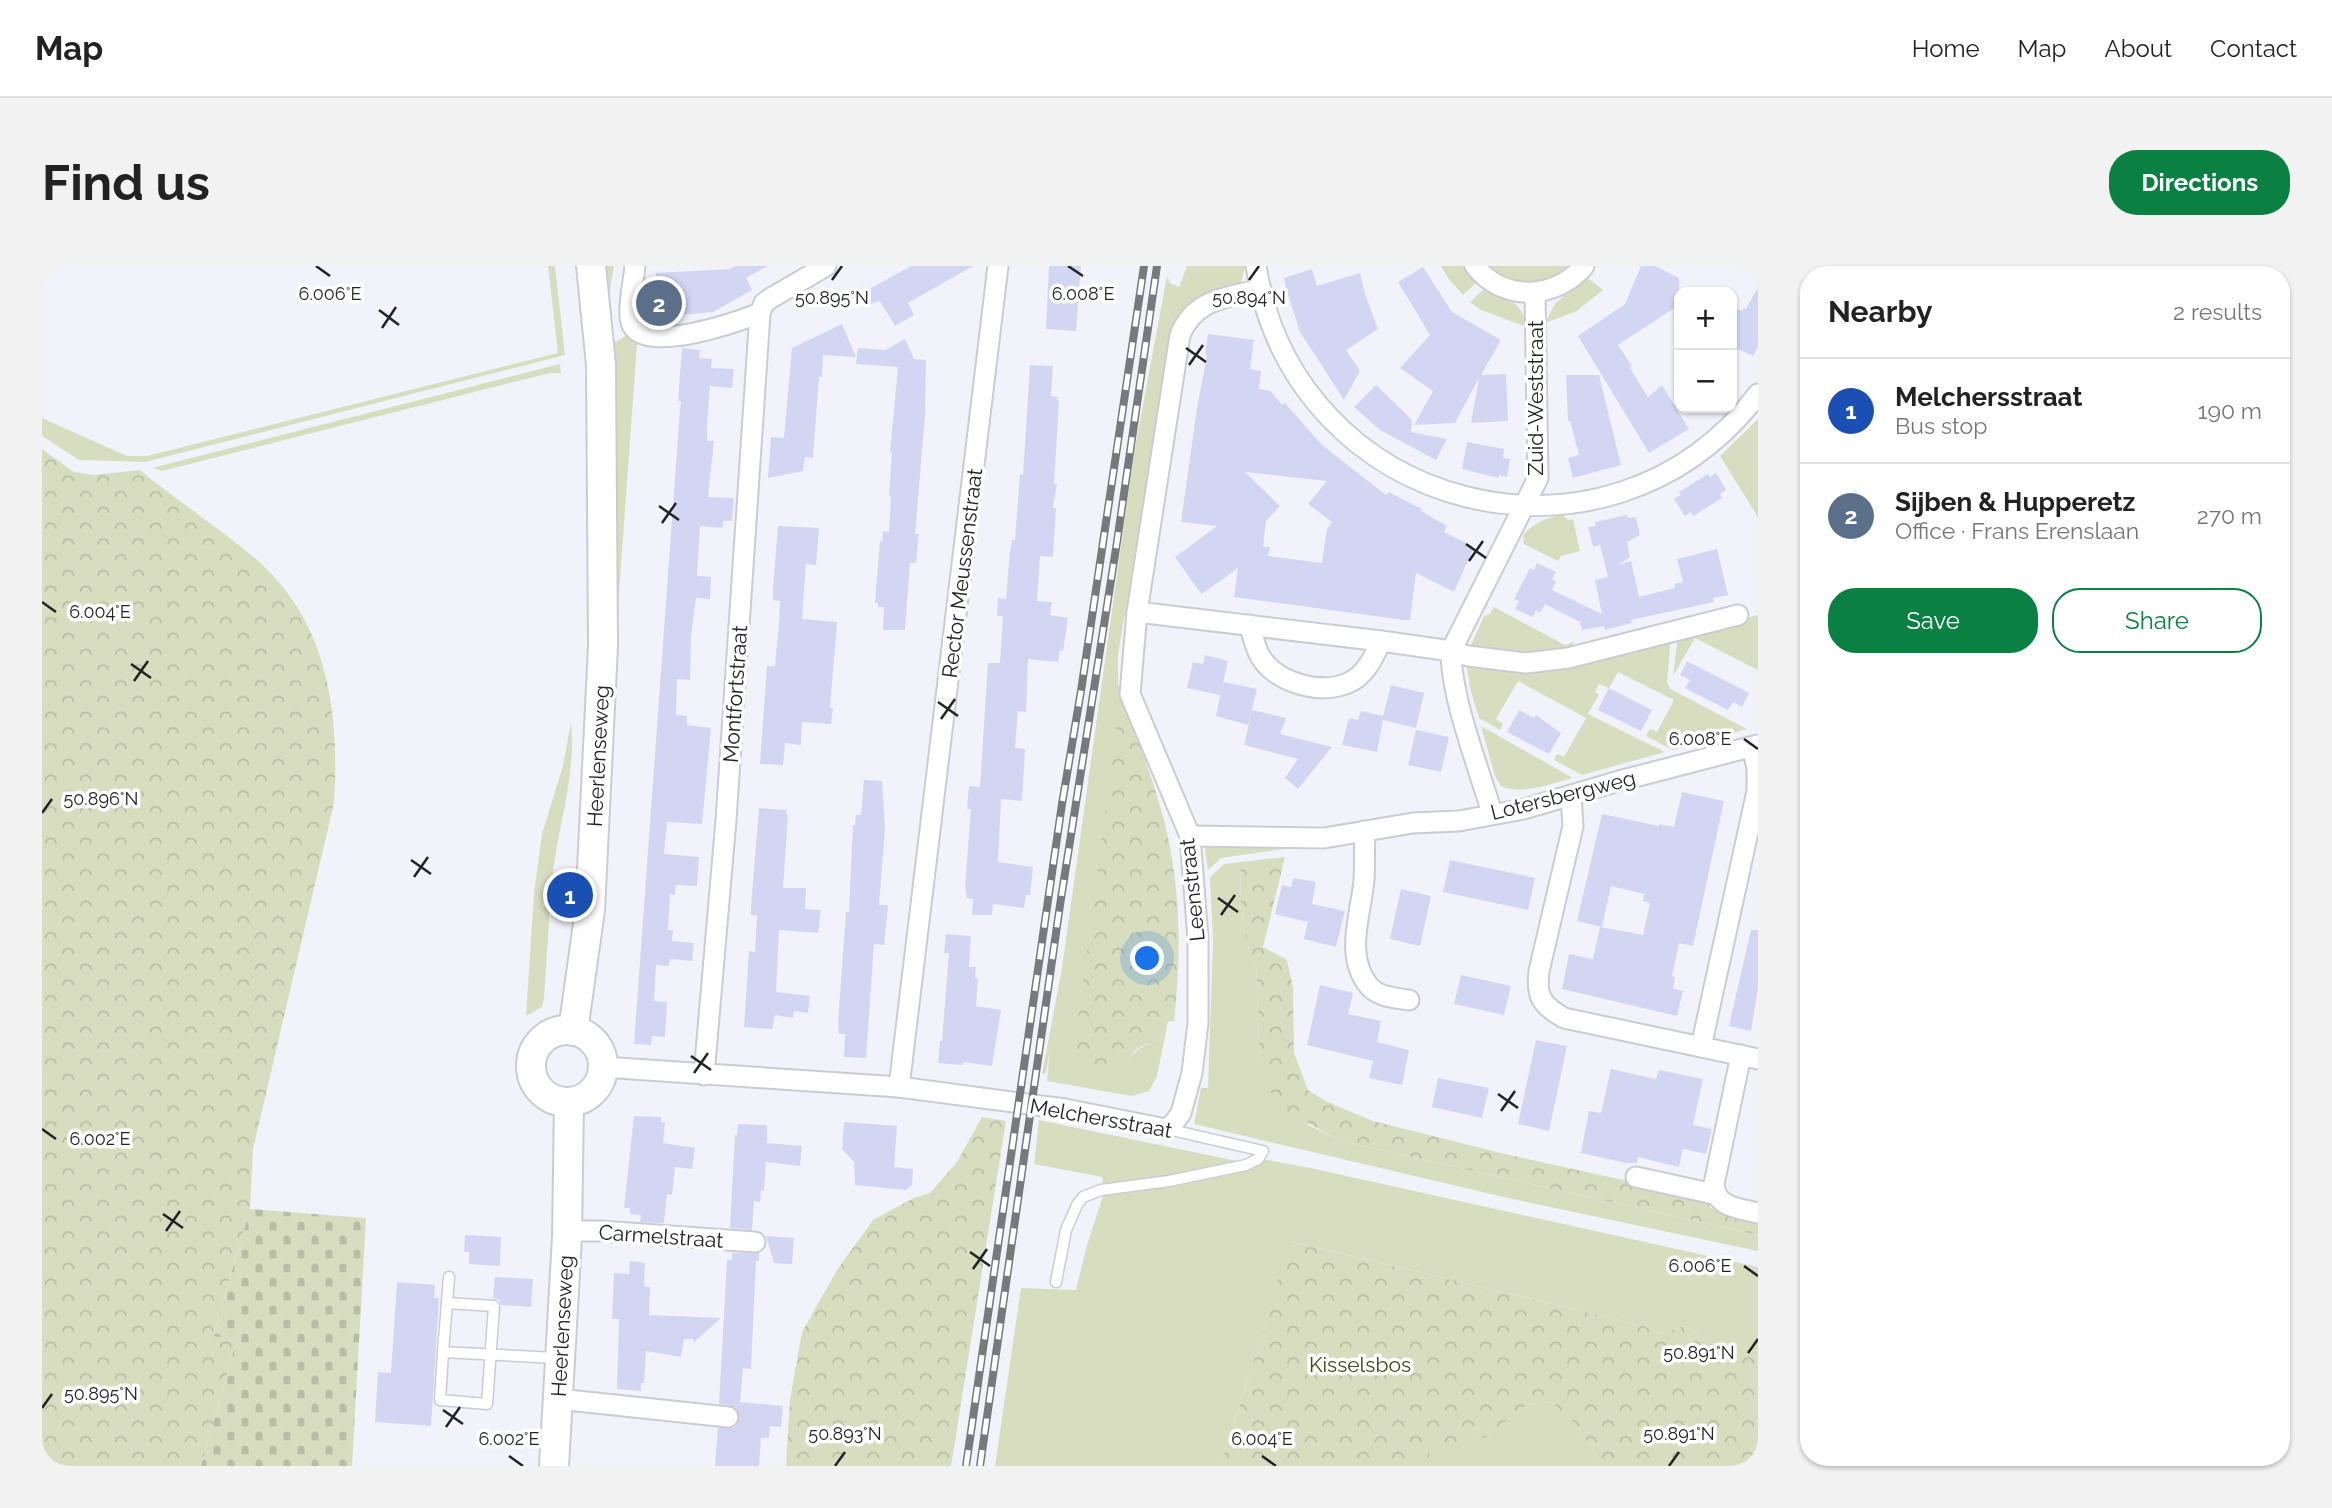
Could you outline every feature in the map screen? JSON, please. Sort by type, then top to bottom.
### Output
[{"type":"main road","name":"Heerlenseweg","points":[[572,266],[603,479]]},
{"type":"main road","name":"Heerlenseweg","points":[[573,1031],[590,910],[605,593],[601,365],[591,266]]},
{"type":"main road","points":[[573,1031],[589,1037],[595,1043],[600,1051],[603,1068],[596,1087],[579,1100],[569,1102],[559,1101],[542,1091],[532,1074],[538,1045],[554,1033],[573,1031]]},
{"type":"main road","name":"Heerlenseweg","points":[[554,1466],[568,1231],[569,1102]]},
{"type":"street","points":[[635,266],[631,324],[642,334],[653,337],[679,335],[734,323],[760,313],[764,303],[771,298],[826,266]]},
{"type":"street","name":"Rector Meussenstraat","points":[[900,1087],[998,266]]},
{"type":"street","points":[[1256,266],[1277,340],[1289,364],[1320,407],[1358,445],[1402,474],[1439,490],[1478,501],[1524,506],[1580,503],[1652,481],[1714,440],[1758,394]]},
{"type":"street","points":[[1475,266],[1498,285],[1510,290],[1535,293],[1569,281],[1584,266]]},
{"type":"street","name":"Leenstraat","points":[[1166,1129],[1181,1113],[1192,1073],[1198,1023],[1198,939],[1190,836],[1130,694],[1137,612],[1180,335],[1185,322],[1208,302],[1261,289]]},
{"type":"street","name":"Zuid-Weststraat","points":[[1451,651],[1535,485],[1538,471],[1535,293]]},
{"type":"street","name":"Montfortstraat","points":[[704,1075],[727,807],[760,313]]},
{"type":"street","points":[[1137,612],[1381,641],[1511,662],[1543,662],[1567,658],[1738,615]]},
{"type":"street","points":[[1249,625],[1261,656],[1272,670],[1310,687],[1331,688],[1349,683],[1364,671],[1381,641]]},
{"type":"street","points":[[1451,651],[1451,670],[1457,695],[1492,813]]},
{"type":"street","points":[[1701,1047],[1757,791],[1755,746]]},
{"type":"street","name":"Lotersbergweg","points":[[1190,836],[1324,838],[1413,823],[1459,821],[1524,809],[1755,746]]},
{"type":"street","points":[[1571,796],[1573,826],[1539,971],[1541,1000],[1551,1011],[1564,1018],[1750,1057],[1714,1184],[1714,1194]]},
{"type":"street","points":[[1365,831],[1364,880],[1355,940],[1358,966],[1369,986],[1381,994],[1409,1000]]},
{"type":"street","name":"Melchersstraat","points":[[603,1068],[900,1087],[1065,1109],[1166,1129]]},
{"type":"street","points":[[1636,1177],[1714,1194],[1726,1206],[1758,1213]]},
{"type":"street","name":"Carmelstraat","points":[[568,1231],[755,1242]]},
{"type":"street","points":[[558,1399],[728,1417]]},
{"type":"lane","name":"Melchersstraat","points":[[1056,1282],[1066,1230],[1083,1198],[1101,1189],[1169,1181],[1246,1166],[1258,1159],[1263,1151],[1166,1129]]},
{"type":"lane","points":[[447,1303],[494,1306],[487,1404],[440,1400],[443,1352],[449,1277]]},
{"type":"lane","points":[[443,1352],[560,1358]]},
{"type":"green space","points":[[548,266],[555,266],[565,355],[145,462],[79,460],[42,436],[42,418],[127,456],[147,456],[558,353]]},
{"type":"green space","points":[[598,266],[614,266],[608,306],[611,334],[616,342],[628,334],[637,344],[613,676]]},
{"type":"green space","points":[[1187,266],[1245,266],[1241,283],[1193,303],[1179,317],[1174,328],[1118,654],[1118,684],[1121,694],[1123,1066],[1138,1050],[1159,1040],[1168,1021],[1157,1076],[1149,1091],[1132,1096],[1047,1081],[1050,1051],[1046,1073],[1042,1074],[1062,968],[1134,453],[1167,276],[1170,283],[1179,287]]},
{"type":"green space","points":[[1441,266],[1468,266],[1478,281],[1463,295]]},
{"type":"green space","points":[[1485,266],[1575,266],[1550,281],[1521,285],[1503,280]]},
{"type":"green space","points":[[1585,276],[1603,290],[1577,311],[1545,323],[1555,304]]},
{"type":"green space","points":[[1486,287],[1518,307],[1527,327],[1481,310],[1470,302]]},
{"type":"green space","points":[[560,364],[561,373],[550,373],[162,471],[152,468]]},
{"type":"green space","points":[[1758,419],[1758,517],[1720,456]]},
{"type":"green space","points":[[42,449],[74,472],[95,475],[140,470],[251,555],[277,580],[297,607],[313,637],[324,668],[331,701],[334,803],[253,1149],[250,1209],[213,1335],[237,1339],[201,1466],[42,1466]]},
{"type":"green space","points":[[1562,514],[1568,520],[1573,519],[1580,551],[1561,556],[1558,561],[1524,544],[1523,535],[1531,527]]},
{"type":"green space","points":[[1494,607],[1565,645],[1574,642],[1569,652],[1554,656],[1469,650],[1484,616],[1490,614]]},
{"type":"green space","points":[[1758,615],[1758,670],[1695,638],[1673,676],[1678,635]]},
{"type":"green space","points":[[1671,637],[1667,682],[1670,689],[1747,729],[1673,750],[1646,736],[1650,729],[1657,732],[1674,700],[1618,672],[1609,688],[1599,684],[1595,692],[1599,694],[1588,714],[1665,752],[1582,775],[1554,760],[1557,754],[1564,757],[1586,718],[1518,681],[1496,719],[1503,724],[1500,730],[1479,718],[1470,688],[1466,660],[1523,667]]},
{"type":"green space","points":[[1121,694],[1156,792],[1167,832],[1178,913],[1177,994],[1174,1021],[1168,1021],[1159,1040],[1139,1048],[1118,1069],[1098,1072],[1074,1064],[1074,1050]]},
{"type":"green space","points":[[571,722],[568,785],[551,890],[544,890],[543,906],[550,907],[544,998],[542,1007],[526,1016],[534,893],[542,834],[563,766]]},
{"type":"green space","points":[[1481,726],[1573,778],[1518,790],[1501,786],[1495,776]]},
{"type":"green space","points":[[1284,843],[1284,849],[1221,858],[1208,870],[1205,849],[1212,844]]},
{"type":"green space","points":[[1285,857],[1263,947],[1287,960],[1293,987],[1294,1053],[1308,1090],[1325,1101],[1373,1121],[1505,1154],[1705,1198],[1711,1208],[1719,1212],[1758,1221],[1758,1235],[1341,1141],[1285,1111],[1268,1088],[1260,1065],[1256,968],[1246,941],[1241,904],[1240,862]]},
{"type":"green space","points":[[1240,862],[1241,904],[1246,941],[1256,968],[1260,1065],[1308,1125],[1341,1141],[1758,1235],[1758,1251],[1508,1198],[1194,1124],[1201,1088],[1208,1088],[1213,942],[1210,877],[1224,864]]},
{"type":"green space","points":[[982,1117],[1006,1121],[951,1466],[786,1466],[790,1399],[802,1332],[837,1270],[873,1220],[914,1198],[930,1193],[957,1162]]},
{"type":"green space","points":[[1039,1120],[1237,1161],[1268,1160],[1315,1169],[1758,1267],[1758,1351],[1713,1343],[1684,1326],[1661,1334],[1644,1326],[1290,1241],[1220,1466],[995,1466],[1021,1288],[1076,1290],[1104,1193],[1102,1177],[1034,1164]]},
{"type":"green space","points":[[250,1209],[366,1218],[352,1466],[201,1466],[237,1339],[213,1336]]},
{"type":"green space","name":"Kisselsbos","points":[[1289,1241],[1644,1326],[1661,1334],[1684,1326],[1713,1343],[1758,1351],[1758,1466],[1604,1466],[1573,1422],[1551,1402],[1528,1404],[1485,1438],[1432,1446],[1426,1466],[1220,1466]]},
{"type":"green space","points":[[1551,1402],[1573,1422],[1604,1466],[1426,1466],[1432,1445],[1485,1438],[1528,1404]]},
{"type":"building","points":[[735,266],[768,266],[746,278],[752,290],[713,312],[669,316],[658,315],[659,308],[652,307],[656,273],[730,269]]},
{"type":"building","points":[[911,266],[973,266],[908,303],[914,315],[895,326],[880,301],[870,304],[864,292]]},
{"type":"building","points":[[1049,266],[1081,266],[1076,331],[1046,329]]},
{"type":"building","points":[[1641,266],[1655,266],[1679,278],[1679,287],[1674,287],[1674,308],[1618,345],[1648,397],[1662,385],[1674,405],[1674,413],[1679,413],[1689,429],[1649,453],[1578,336],[1625,304]]},
{"type":"building","points":[[1423,267],[1452,312],[1501,340],[1481,375],[1506,374],[1508,421],[1471,423],[1479,378],[1455,423],[1414,425],[1433,391],[1400,368],[1430,335],[1398,282]]},
{"type":"building","points":[[1312,269],[1317,286],[1360,273],[1378,329],[1346,350],[1360,371],[1344,400],[1300,332],[1285,285],[1284,278]]},
{"type":"building","points":[[1758,287],[1758,347],[1753,356],[1737,348],[1737,309],[1746,309]]},
{"type":"building","points":[[842,324],[856,357],[823,355],[813,458],[805,457],[803,471],[768,478],[771,437],[784,438],[792,348]]},
{"type":"building","points":[[1208,334],[1254,340],[1250,369],[1261,371],[1259,389],[1271,391],[1322,445],[1386,495],[1389,492],[1422,509],[1421,511],[1447,526],[1444,532],[1474,547],[1454,592],[1416,573],[1410,620],[1234,597],[1238,568],[1202,594],[1175,557],[1217,526],[1181,522],[1207,355]],"holes":[[[1245,472],[1327,481],[1308,504],[1332,522],[1327,529],[1322,563],[1268,556],[1270,547],[1263,547],[1266,521],[1280,506]]]},
{"type":"building","points":[[905,339],[914,359],[926,360],[925,416],[915,534],[919,534],[916,563],[910,563],[905,630],[883,630],[884,607],[878,607],[878,603],[875,603],[880,541],[882,542],[883,531],[889,532],[890,452],[898,367],[856,364],[858,348],[885,350]]},
{"type":"building","points":[[682,348],[700,350],[699,358],[712,359],[711,368],[734,369],[732,388],[710,386],[707,441],[714,441],[708,497],[734,498],[732,521],[723,521],[722,528],[700,526],[697,576],[711,577],[710,599],[696,598],[691,635],[690,680],[677,679],[676,715],[687,716],[687,725],[711,728],[702,824],[667,822],[664,854],[699,857],[697,886],[676,885],[675,895],[670,894],[668,930],[673,930],[672,941],[694,943],[692,961],[670,959],[669,966],[656,965],[654,1001],[667,1002],[665,1037],[652,1036],[651,1045],[634,1044],[681,401],[678,401]]},
{"type":"building","points":[[1030,365],[1053,366],[1051,396],[1058,397],[1059,401],[1053,557],[1040,556],[1037,601],[1052,602],[1050,615],[1068,618],[1063,651],[1060,650],[1058,662],[1028,659],[1026,712],[1018,711],[1015,748],[1025,749],[1022,801],[1001,799],[998,862],[1033,867],[1030,895],[1026,895],[1024,908],[993,904],[992,915],[972,915],[973,899],[967,898],[965,887],[971,809],[967,809],[969,786],[980,787],[988,663],[1000,663],[1003,616],[997,616],[998,598],[1006,599],[1010,551],[1012,540],[1015,540],[1020,474],[1023,475]]},
{"type":"building","points":[[1566,375],[1599,375],[1621,465],[1573,478],[1568,458],[1579,455],[1568,421]]},
{"type":"building","points":[[1376,385],[1412,420],[1411,432],[1447,439],[1436,460],[1380,430],[1354,407]]},
{"type":"building","points":[[1467,442],[1504,449],[1503,458],[1510,459],[1507,477],[1499,475],[1499,478],[1462,469]]},
{"type":"building","points":[[1716,473],[1726,490],[1720,494],[1722,498],[1693,516],[1691,512],[1685,516],[1674,499],[1681,495],[1679,492],[1708,474],[1710,477]]},
{"type":"building","points":[[1627,515],[1628,518],[1636,517],[1640,535],[1627,542],[1630,557],[1618,565],[1631,561],[1639,597],[1675,588],[1674,584],[1683,582],[1677,559],[1717,549],[1728,595],[1713,598],[1714,602],[1631,620],[1632,623],[1605,630],[1604,626],[1582,630],[1580,622],[1545,604],[1540,613],[1536,610],[1533,617],[1515,609],[1519,601],[1514,599],[1530,568],[1534,570],[1537,563],[1556,572],[1552,579],[1556,582],[1552,590],[1602,614],[1595,580],[1608,577],[1600,545],[1593,547],[1588,527],[1596,526],[1595,522]]},
{"type":"building","points":[[778,526],[819,528],[816,565],[806,564],[802,619],[837,622],[831,724],[802,722],[801,745],[785,743],[783,765],[760,764],[767,666],[775,666],[779,623],[780,601],[773,600]]},
{"type":"building","points":[[1205,655],[1228,661],[1220,695],[1187,688],[1193,662],[1203,664]]},
{"type":"building","points":[[1687,661],[1749,693],[1742,707],[1733,702],[1728,710],[1685,688],[1690,680],[1680,675]]},
{"type":"building","points":[[1223,682],[1257,689],[1248,725],[1216,716]]},
{"type":"building","points":[[1391,685],[1424,693],[1416,728],[1383,720],[1377,752],[1342,745],[1349,718],[1358,720],[1361,711],[1383,716]]},
{"type":"building","points":[[1609,688],[1652,710],[1641,731],[1598,710]]},
{"type":"building","points":[[1252,710],[1286,718],[1280,734],[1332,747],[1298,789],[1285,778],[1298,759],[1244,745]]},
{"type":"building","points":[[1519,710],[1534,718],[1536,715],[1561,733],[1549,754],[1507,732]]},
{"type":"building","points":[[1416,730],[1449,737],[1441,772],[1408,765]]},
{"type":"building","points":[[864,780],[882,781],[885,828],[879,905],[888,905],[884,945],[874,944],[866,1058],[844,1057],[845,1034],[839,1034],[838,1023],[846,912],[849,912],[853,825],[856,815],[861,815]]},
{"type":"building","points":[[1682,792],[1724,801],[1693,946],[1679,943],[1672,976],[1675,977],[1673,989],[1683,991],[1677,1016],[1562,989],[1569,954],[1593,959],[1600,927],[1643,935],[1650,903],[1643,901],[1644,894],[1611,886],[1602,927],[1577,921],[1602,814],[1674,827]]},
{"type":"building","points":[[759,808],[787,810],[783,888],[806,888],[805,909],[821,910],[818,933],[779,930],[776,992],[810,996],[808,1013],[794,1011],[793,1018],[775,1015],[772,1029],[744,1027],[749,951],[755,952],[757,915],[751,915],[751,907]]},
{"type":"building","points":[[1450,860],[1535,878],[1528,910],[1443,892]]},
{"type":"building","points":[[1293,878],[1316,882],[1312,904],[1345,911],[1336,947],[1304,939],[1308,922],[1275,914],[1282,885],[1291,887]]},
{"type":"building","points":[[1401,889],[1431,896],[1420,946],[1390,939]]},
{"type":"building","points":[[1751,930],[1758,930],[1758,988],[1751,1031],[1729,1026]]},
{"type":"building","points":[[946,934],[971,936],[969,967],[976,967],[975,978],[978,978],[976,1006],[1001,1010],[992,1066],[964,1062],[963,1065],[938,1063],[949,953],[944,953]]},
{"type":"building","points":[[1461,975],[1511,986],[1504,1015],[1454,1004]]},
{"type":"building","points":[[1320,985],[1353,993],[1348,1014],[1381,1021],[1377,1042],[1409,1050],[1402,1085],[1369,1078],[1373,1061],[1307,1045]]},
{"type":"building","points":[[1536,1040],[1567,1046],[1549,1131],[1518,1124]]},
{"type":"building","points":[[1611,1069],[1656,1079],[1659,1070],[1703,1079],[1693,1125],[1712,1129],[1706,1154],[1683,1149],[1679,1167],[1638,1157],[1637,1163],[1626,1163],[1581,1153],[1589,1111],[1601,1113]]},
{"type":"building","points":[[1438,1078],[1489,1088],[1482,1118],[1432,1107]]},
{"type":"building","points":[[634,1116],[661,1117],[661,1122],[665,1122],[663,1143],[695,1148],[692,1169],[675,1167],[672,1195],[667,1194],[664,1223],[640,1222],[641,1215],[630,1214],[630,1208],[624,1208]]},
{"type":"building","points":[[844,1122],[897,1126],[894,1167],[913,1169],[912,1185],[906,1190],[855,1185],[854,1162],[842,1149]]},
{"type":"building","points":[[738,1124],[767,1125],[767,1143],[802,1146],[800,1166],[766,1162],[764,1191],[761,1190],[760,1202],[754,1201],[752,1230],[730,1228],[735,1135]]},
{"type":"building","points":[[465,1235],[501,1237],[500,1266],[469,1264],[469,1252],[464,1252]]},
{"type":"building","points":[[766,1236],[794,1238],[792,1264],[774,1263]]},
{"type":"building","points":[[732,1253],[759,1253],[759,1261],[756,1261],[751,1369],[743,1368],[740,1402],[783,1406],[781,1427],[770,1426],[769,1438],[761,1438],[759,1466],[715,1466],[718,1428],[734,1428],[740,1418],[735,1407],[719,1404],[727,1260],[732,1260]]},
{"type":"building","points":[[630,1261],[645,1263],[644,1286],[650,1287],[649,1315],[721,1318],[693,1343],[694,1339],[684,1339],[681,1357],[646,1351],[641,1391],[617,1389],[619,1319],[612,1319],[614,1273],[629,1274]]},
{"type":"building","points":[[495,1277],[533,1279],[531,1307],[501,1305],[499,1300],[493,1298]]},
{"type":"building","points":[[397,1282],[435,1285],[434,1298],[439,1298],[431,1426],[375,1422],[378,1372],[391,1373]]},
{"type":"railway","points":[[966,1466],[1062,804],[1144,266]]},
{"type":"railway","points":[[980,1466],[1060,905],[1157,266]]},
{"type":"place","name":"Sijben & Hupperetz","points":[[659,303]]},
{"type":"place","name":"Melchersstraat","points":[[570,895]]}]
